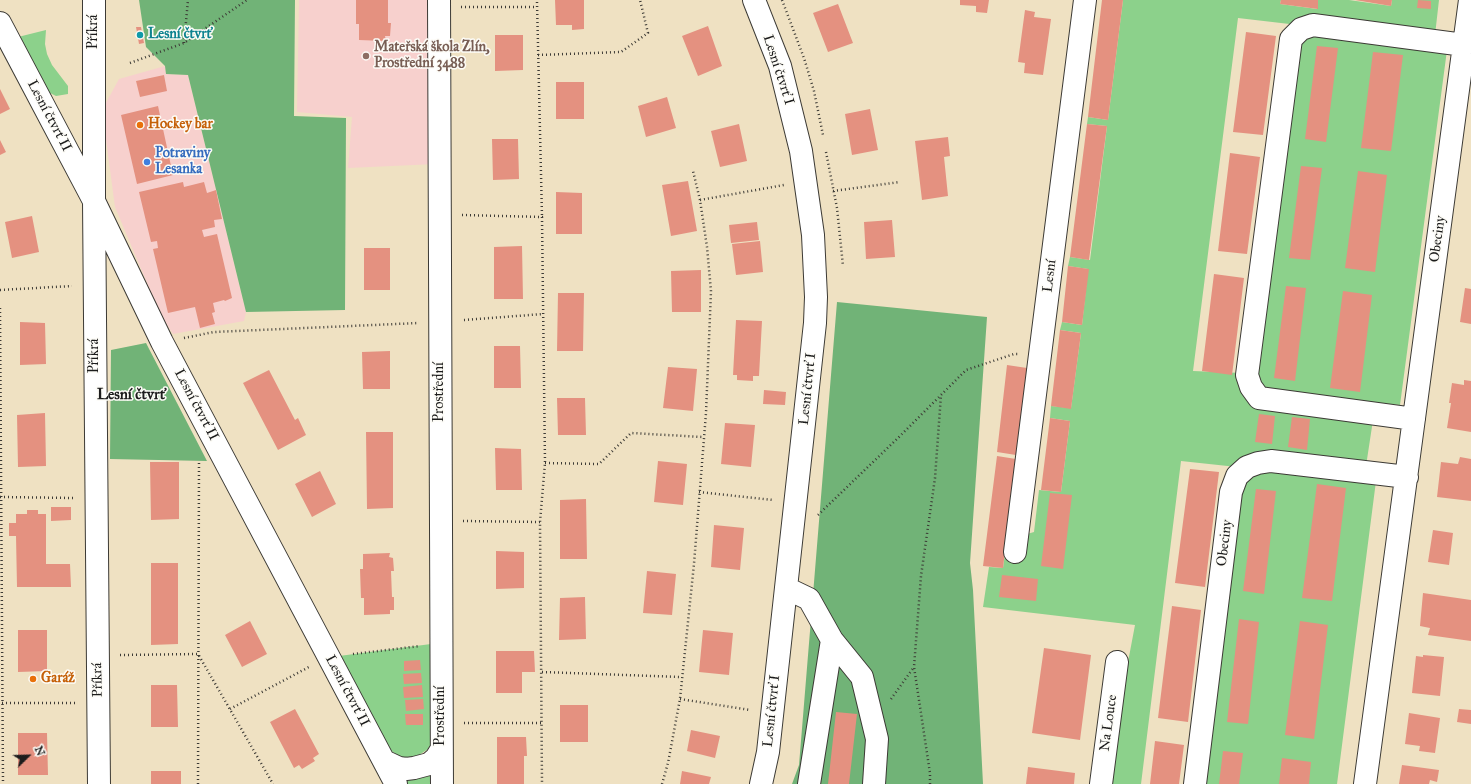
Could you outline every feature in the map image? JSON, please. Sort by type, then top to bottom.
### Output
[{"type":"street","name":"Příkrá","points":[[94,0],[94,201],[99,784]]},
{"type":"street","name":"Lesní čtvrť I","points":[[754,0],[780,66],[801,151],[799,189],[813,235],[816,297],[815,323],[793,534],[768,752],[761,784]]},
{"type":"street","name":"Lesní","points":[[1015,552],[1085,0]]},
{"type":"street","name":"Obeciny","points":[[1365,784],[1470,0]]},
{"type":"street","name":"Prostřední","points":[[439,3],[440,215],[429,322],[441,643],[442,784]]},
{"type":"street","name":"Lesní čtvrť II","points":[[0,23],[94,201],[162,342],[396,784]]},
{"type":"street","points":[[1414,419],[1259,398],[1251,387],[1247,376],[1290,46],[1291,39],[1301,29],[1313,25],[1464,45]]},
{"type":"street","name":"Obeciny","points":[[1195,784],[1231,492],[1237,476],[1247,467],[1258,463],[1272,461],[1406,478]]},
{"type":"street","points":[[786,588],[809,599],[832,640],[862,677],[877,739],[874,784]]},
{"type":"street","points":[[809,784],[832,640]]},
{"type":"street","name":"Na Louce","points":[[1100,784],[1117,662]]},
{"type":"street","points":[[384,761],[399,768],[414,768],[429,764],[436,758],[441,750]]},
{"type":"path","points":[[184,43],[188,0]]},
{"type":"path","points":[[130,63],[184,43],[248,0]]},
{"type":"path","points":[[538,55],[621,52],[648,33],[640,0]]},
{"type":"path","points":[[537,2],[542,217],[545,462],[540,522],[542,784]]},
{"type":"path","points":[[439,3],[537,7]]},
{"type":"path","points":[[662,784],[668,763],[680,699],[681,677],[694,564],[706,406],[711,291],[700,200],[693,171]]},
{"type":"path","points":[[700,200],[799,189],[900,182]]},
{"type":"path","points":[[440,215],[542,217]]},
{"type":"path","points":[[0,290],[76,285]]},
{"type":"path","points":[[0,308],[3,784]]},
{"type":"path","points":[[180,339],[214,332],[429,322],[543,314]]},
{"type":"path","points":[[793,534],[808,524],[899,438],[966,370],[1014,354],[1040,357]]},
{"type":"path","points":[[930,784],[930,773],[914,667],[921,576],[935,478],[941,395]]},
{"type":"path","points":[[545,462],[599,464],[631,433],[703,437]]},
{"type":"path","points":[[198,784],[199,462]]},
{"type":"path","points":[[700,492],[796,502]]},
{"type":"path","points":[[0,497],[96,498]]},
{"type":"path","points":[[461,521],[540,522]]},
{"type":"path","points":[[351,654],[441,643]]},
{"type":"path","points":[[121,655],[198,654]]},
{"type":"path","points":[[198,654],[273,784]]},
{"type":"path","points":[[230,709],[310,667]]},
{"type":"path","points":[[874,724],[914,667]]},
{"type":"path","points":[[542,672],[681,677]]},
{"type":"path","points":[[680,699],[772,713]]},
{"type":"path","points":[[2,703],[98,703]]},
{"type":"path","points":[[463,723],[541,723]]},
{"type":"shaded area","name":"Mateřská škola Zlín, Prostřední 3488","points":[[299,0],[435,0],[436,164],[348,168],[352,117],[297,112]]},
{"type":"shaded area","points":[[165,66],[166,74],[188,75],[246,312],[244,321],[173,334],[160,314],[115,207],[102,110],[119,79]]},
{"type":"green space","points":[[139,0],[295,0],[294,116],[346,118],[345,310],[246,312],[188,75],[166,74],[165,66],[146,47]]},
{"type":"green space","points":[[1123,0],[1281,0],[1280,4],[1317,9],[1318,0],[1349,0],[1391,6],[1392,0],[1439,0],[1435,35],[1298,25],[1238,18],[1193,371],[1242,373],[1245,385],[1373,420],[1366,466],[1237,467],[1181,461],[1141,784],[1111,784],[1128,662],[1135,625],[983,607],[989,567],[1003,568],[1007,540],[1034,532],[1039,490],[1061,492],[1070,421],[1050,418],[1051,406],[1071,408],[1081,333],[1060,330],[1062,322],[1082,325],[1088,269],[1068,266],[1070,257],[1090,260],[1107,126],[1087,124],[1088,117],[1108,120]]},
{"type":"green space","points":[[46,30],[45,44],[47,54],[52,65],[68,86],[68,94],[56,96],[48,92],[18,37]]},
{"type":"green space","points":[[1304,35],[1447,50],[1400,405],[1274,393],[1265,391],[1253,378],[1296,48]]},
{"type":"green space","points":[[837,302],[987,317],[970,563],[973,590],[983,784],[792,784],[799,765]]},
{"type":"green space","points":[[146,343],[207,461],[110,459],[111,350]]},
{"type":"green space","points":[[1262,469],[1376,481],[1337,784],[1201,784],[1236,498],[1244,479]]},
{"type":"green space","points":[[431,644],[432,742],[428,749],[419,755],[400,757],[390,750],[339,656]]},
{"type":"green space","points":[[431,776],[431,784],[406,784],[405,782],[409,780]]},
{"type":"building","points":[[356,0],[388,0],[388,23],[391,23],[390,36],[385,36],[386,41],[359,40],[359,24],[356,24]]},
{"type":"building","points":[[555,0],[584,0],[584,29],[572,30],[572,25],[556,25]]},
{"type":"building","points":[[960,0],[989,0],[987,13],[976,12],[976,6],[960,5]]},
{"type":"building","points":[[1102,0],[1123,0],[1108,120],[1088,117]]},
{"type":"building","points":[[1281,0],[1318,0],[1318,9],[1280,4]]},
{"type":"building","points":[[1355,0],[1392,0],[1391,6]]},
{"type":"building","points":[[1418,0],[1431,1],[1431,9],[1417,8]]},
{"type":"building","points":[[838,4],[853,43],[828,52],[813,13]]},
{"type":"building","points":[[1025,10],[1035,12],[1034,17],[1051,19],[1043,75],[1024,73],[1025,63],[1018,62]]},
{"type":"building","points":[[708,26],[722,66],[698,76],[682,36]]},
{"type":"building","name":"Lesní čtvrť","points":[[136,27],[141,27],[144,43],[139,44]]},
{"type":"building","points":[[1246,32],[1276,36],[1263,135],[1233,132]]},
{"type":"building","points":[[495,35],[523,35],[523,70],[495,71]]},
{"type":"building","points":[[1317,46],[1338,48],[1326,142],[1305,139]]},
{"type":"building","points":[[1373,52],[1403,55],[1391,151],[1361,148]]},
{"type":"building","points":[[164,75],[167,91],[140,97],[136,81]]},
{"type":"building","points":[[556,82],[584,82],[584,119],[556,119]]},
{"type":"building","points":[[0,89],[10,109],[0,114]]},
{"type":"building","points":[[667,97],[676,128],[646,137],[638,106]]},
{"type":"building","points":[[158,106],[173,175],[137,184],[121,115]]},
{"type":"building","points":[[870,109],[878,150],[852,155],[845,114]]},
{"type":"building","points":[[739,124],[747,161],[720,167],[711,131]]},
{"type":"building","points":[[1087,124],[1107,126],[1089,260],[1070,257]]},
{"type":"building","points":[[948,137],[950,156],[944,157],[948,196],[922,200],[915,141]]},
{"type":"building","points":[[492,139],[518,139],[519,179],[493,180]]},
{"type":"building","points":[[0,140],[6,152],[0,155]]},
{"type":"building","points":[[1230,153],[1260,157],[1247,254],[1218,251]]},
{"type":"building","points":[[1301,166],[1322,168],[1310,260],[1289,258]]},
{"type":"building","points":[[1358,171],[1387,175],[1375,272],[1345,268]]},
{"type":"building","points":[[688,181],[697,231],[671,236],[662,185]]},
{"type":"building","points":[[183,182],[184,187],[204,182],[207,193],[216,190],[222,219],[214,220],[215,227],[202,230],[204,237],[217,234],[232,298],[213,303],[215,312],[212,313],[215,324],[200,328],[195,307],[168,313],[153,249],[158,248],[157,241],[151,242],[139,192]]},
{"type":"building","points":[[556,192],[582,193],[582,234],[556,234]]},
{"type":"building","points":[[32,216],[39,252],[12,258],[5,222]]},
{"type":"building","points":[[892,220],[895,257],[866,259],[864,222]]},
{"type":"building","points":[[757,222],[759,240],[731,243],[729,225]]},
{"type":"building","points":[[760,241],[763,272],[736,275],[732,244]]},
{"type":"building","points":[[522,246],[523,299],[494,299],[494,247]]},
{"type":"building","points":[[364,248],[390,248],[390,290],[364,290]]},
{"type":"building","points":[[1068,266],[1089,269],[1082,325],[1062,322]]},
{"type":"building","points":[[701,270],[701,312],[672,312],[671,271]]},
{"type":"building","points":[[1214,274],[1244,278],[1232,375],[1202,371]]},
{"type":"building","points":[[1286,286],[1306,288],[1295,381],[1274,378]]},
{"type":"building","points":[[1465,288],[1471,289],[1471,324],[1460,322]]},
{"type":"building","points":[[1343,291],[1372,295],[1360,392],[1330,388]]},
{"type":"building","points":[[558,293],[584,293],[583,351],[557,351]]},
{"type":"building","points":[[736,320],[762,321],[759,376],[753,376],[753,381],[737,380],[737,375],[733,375]]},
{"type":"building","points":[[20,322],[45,323],[46,364],[20,365]]},
{"type":"building","points":[[1060,330],[1081,333],[1071,409],[1051,406]]},
{"type":"building","points":[[494,346],[520,346],[521,388],[494,388]]},
{"type":"building","points":[[390,351],[390,389],[363,389],[362,352]]},
{"type":"building","points":[[1007,365],[1027,368],[1016,455],[997,452]]},
{"type":"building","points":[[668,367],[697,369],[693,411],[663,408]]},
{"type":"building","points":[[269,370],[295,420],[298,418],[306,435],[278,450],[243,383]]},
{"type":"building","points":[[1464,380],[1471,381],[1471,432],[1447,428],[1451,403],[1449,403],[1452,383],[1464,385]]},
{"type":"building","points":[[764,390],[786,392],[785,405],[763,404]]},
{"type":"building","points":[[557,398],[585,398],[586,435],[558,435]]},
{"type":"building","points":[[45,413],[46,466],[18,467],[17,415]]},
{"type":"building","points":[[1259,414],[1275,416],[1272,444],[1255,442]]},
{"type":"building","points":[[1292,417],[1310,419],[1307,450],[1288,447]]},
{"type":"building","points":[[1050,418],[1070,421],[1061,492],[1041,490]]},
{"type":"building","points":[[725,423],[755,425],[751,467],[721,464]]},
{"type":"building","points":[[366,432],[393,432],[393,508],[367,509]]},
{"type":"building","points":[[495,448],[521,449],[522,490],[496,490]]},
{"type":"building","points":[[997,456],[1016,459],[1003,568],[983,566]]},
{"type":"building","points":[[1460,457],[1471,459],[1471,501],[1437,497],[1441,462],[1458,464]]},
{"type":"building","points":[[658,461],[687,464],[683,505],[654,502]]},
{"type":"building","points":[[150,462],[179,462],[179,519],[151,520]]},
{"type":"building","points":[[1190,469],[1219,472],[1205,587],[1175,583]]},
{"type":"building","points":[[320,471],[336,504],[312,517],[295,484]]},
{"type":"building","points":[[1317,484],[1346,488],[1332,601],[1302,598]]},
{"type":"building","points":[[1256,489],[1276,491],[1264,594],[1243,591]]},
{"type":"building","points":[[1050,493],[1072,495],[1063,569],[1041,566]]},
{"type":"building","points":[[586,499],[587,559],[560,559],[560,500]]},
{"type":"building","points":[[51,507],[71,507],[71,520],[51,521]]},
{"type":"building","points":[[27,510],[38,510],[38,514],[46,514],[46,564],[70,564],[71,587],[17,587],[16,536],[9,536],[9,523],[16,523],[16,514],[27,514]]},
{"type":"building","points":[[714,525],[744,528],[740,570],[711,567]]},
{"type":"building","points":[[1433,530],[1453,533],[1449,565],[1428,562]]},
{"type":"building","points":[[496,551],[524,552],[524,588],[496,589]]},
{"type":"building","points":[[390,553],[389,557],[393,558],[394,571],[391,571],[394,610],[390,610],[390,614],[364,615],[364,598],[361,598],[360,569],[363,569],[363,554]]},
{"type":"building","points":[[151,563],[178,563],[178,644],[151,645]]},
{"type":"building","points":[[647,571],[676,574],[672,615],[643,613]]},
{"type":"building","points":[[1002,575],[1038,579],[1036,601],[999,597]]},
{"type":"building","points":[[1423,593],[1471,600],[1471,641],[1428,635],[1430,628],[1420,626]]},
{"type":"building","points":[[585,597],[586,639],[559,640],[560,598]]},
{"type":"building","points":[[1172,606],[1201,610],[1188,722],[1158,718]]},
{"type":"building","points":[[1239,619],[1259,622],[1248,724],[1227,722]]},
{"type":"building","points":[[250,621],[267,654],[242,667],[225,635]]},
{"type":"building","points":[[1300,621],[1328,625],[1314,739],[1285,735]]},
{"type":"building","points":[[18,630],[47,630],[47,671],[18,672]]},
{"type":"building","points":[[703,630],[733,633],[729,675],[699,672]]},
{"type":"building","points":[[1044,648],[1091,655],[1080,740],[1032,733]]},
{"type":"building","points":[[496,651],[534,651],[535,672],[522,672],[522,693],[496,693]]},
{"type":"building","points":[[1423,655],[1444,657],[1440,696],[1412,693],[1416,656],[1423,657]]},
{"type":"building","points":[[420,660],[421,670],[404,671],[404,661]]},
{"type":"building","points":[[421,673],[422,683],[404,684],[403,674]]},
{"type":"building","points":[[151,685],[177,685],[178,727],[151,727]]},
{"type":"building","points":[[422,685],[423,697],[404,698],[403,687]]},
{"type":"building","points":[[423,699],[424,709],[406,711],[405,700]]},
{"type":"building","points":[[560,705],[588,705],[588,742],[560,742]]},
{"type":"building","points":[[295,709],[319,754],[313,758],[315,761],[302,769],[299,765],[294,768],[270,722]]},
{"type":"building","points":[[1459,709],[1471,710],[1471,724],[1457,722]]},
{"type":"building","points":[[836,712],[857,714],[849,784],[828,784]]},
{"type":"building","points":[[1409,713],[1440,718],[1435,753],[1419,751],[1420,746],[1405,744]]},
{"type":"building","points":[[405,714],[423,714],[423,725],[406,725]]},
{"type":"building","points":[[691,730],[720,736],[715,758],[687,751]]},
{"type":"building","points":[[18,733],[47,733],[48,775],[18,775]]},
{"type":"building","points":[[497,737],[526,737],[527,756],[524,756],[524,784],[497,784]]},
{"type":"building","points":[[1155,741],[1184,745],[1179,784],[1150,784]]},
{"type":"building","points":[[1223,751],[1243,753],[1239,784],[1219,784]]},
{"type":"building","points":[[1282,758],[1311,762],[1309,784],[1279,784]]},
{"type":"building","points":[[1402,765],[1439,770],[1437,782],[1430,780],[1429,784],[1399,784]]},
{"type":"building","points":[[1028,767],[1075,773],[1074,784],[1026,784]]},
{"type":"building","points":[[151,771],[181,771],[181,784],[151,784]]},
{"type":"building","points":[[682,771],[711,777],[709,784],[680,784]]},
{"type":"place","name":"Lesní čtvrť","points":[[140,35]]},
{"type":"place","name":"Mateřská škola Zlín, Prostřední 3488","points":[[366,56]]},
{"type":"place","name":"Hockey bar","points":[[140,125]]},
{"type":"place","name":"Potraviny Lesanka","points":[[147,162]]},
{"type":"place","name":"Garáž","points":[[33,679]]},
{"type":"district","name":"Lesní čtvrť","points":[[131,395]]}]
